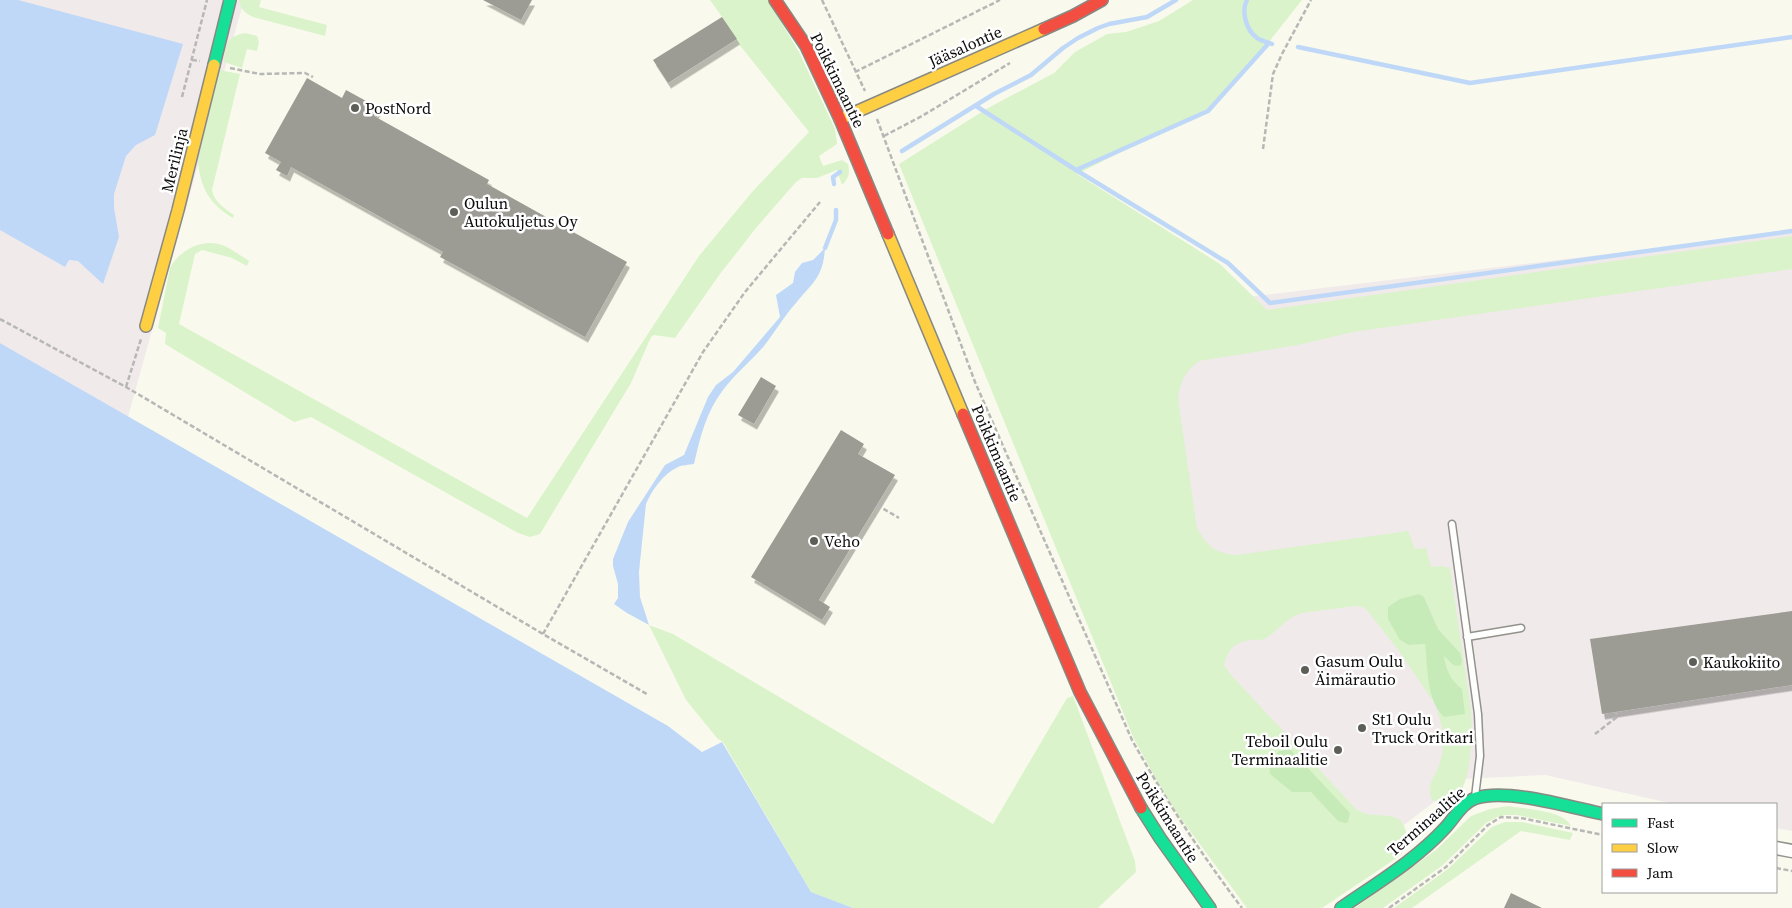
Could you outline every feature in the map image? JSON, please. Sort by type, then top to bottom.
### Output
[{"type":"main road","name":"Merilinja","points":[[146,326],[178,210],[230,0]]},
{"type":"main road","name":"Poikkimaantie","points":[[775,0],[806,46],[840,119],[1080,692],[1132,793],[1160,838],[1210,908]]},
{"type":"main road","name":"Jääsalontie","points":[[840,119],[1074,16],[1102,0]]},
{"type":"main road","name":"Terminaalitie","points":[[1340,908],[1416,855],[1441,833],[1462,808],[1474,798],[1494,796],[1516,797],[1602,814]]},
{"type":"street","points":[[1777,848],[1792,852]]},
{"type":"lane","points":[[1452,524],[1478,714],[1480,756],[1474,798]]},
{"type":"lane","points":[[1467,637],[1521,628]]},
{"type":"path","points":[[182,98],[207,0]]},
{"type":"path","points":[[822,0],[872,105],[975,382],[1132,740],[1184,829],[1242,908]]},
{"type":"path","points":[[855,72],[1000,0]]},
{"type":"path","points":[[1264,149],[1273,74],[1311,0]]},
{"type":"path","points":[[192,60],[260,74],[305,72],[313,77]]},
{"type":"path","points":[[884,136],[922,116],[1012,61]]},
{"type":"path","points":[[543,634],[702,352],[744,292],[820,202]]},
{"type":"path","points":[[0,319],[126,388],[647,694]]},
{"type":"path","points":[[126,388],[146,326]]},
{"type":"path","points":[[877,505],[899,518]]},
{"type":"path","points":[[1595,734],[1616,717],[1616,712]]},
{"type":"path","points":[[1388,908],[1446,867],[1488,825],[1501,817],[1520,818],[1602,835]]},
{"type":"path","points":[[1777,868],[1792,871]]},
{"type":"shaded area","points":[[0,0],[244,0],[128,417],[0,343]]},
{"type":"shaded area","points":[[1792,232],[1792,831],[1777,828],[1777,803],[1670,803],[1545,775],[1464,779],[1296,908],[1080,317]]},
{"type":"green space","points":[[239,0],[261,0],[259,7],[327,25],[325,36],[253,17],[243,10]]},
{"type":"green space","points":[[710,0],[768,0],[799,52],[835,129],[837,144],[819,156],[823,166],[842,160],[848,164],[848,175],[842,185],[837,170],[817,178],[802,178],[796,182],[756,228],[720,274],[675,338],[654,335],[651,337],[631,383],[540,534],[530,537],[518,533],[311,417],[294,422],[165,344],[166,333],[158,328],[170,268],[174,261],[193,246],[209,243],[225,246],[249,261],[247,266],[232,258],[202,250],[195,254],[179,324],[527,518],[699,256],[752,192],[809,132],[738,43]]},
{"type":"green space","points":[[1193,0],[1302,0],[1261,52],[1207,109],[1077,174],[1220,264],[1267,310],[1792,236],[1792,269],[1353,332],[1298,345],[1199,361],[1187,373],[1180,387],[1178,399],[1197,528],[1212,548],[1223,553],[1237,555],[1408,531],[1415,549],[1426,548],[1431,567],[1441,566],[1450,568],[1471,710],[1471,745],[1468,770],[1465,782],[1454,800],[1442,803],[1432,800],[1430,789],[1441,759],[1443,746],[1441,722],[1437,711],[1444,717],[1462,689],[1449,674],[1444,655],[1460,653],[1438,629],[1424,597],[1409,645],[1425,644],[1432,700],[1401,654],[1367,610],[1362,607],[1355,606],[1302,613],[1287,621],[1264,639],[1245,641],[1236,645],[1226,659],[1224,665],[1231,675],[1356,809],[1367,814],[1391,816],[1404,825],[1407,838],[1401,855],[1322,908],[1247,908],[1179,816],[1161,788],[1134,739],[899,164],[988,108],[1054,73],[1075,52],[1107,34],[1126,32],[1159,21]]},
{"type":"green space","points":[[245,33],[257,36],[259,42],[257,51],[247,49],[242,68],[224,62],[225,51],[230,39]]},
{"type":"green space","points":[[219,70],[240,74],[212,190],[217,202],[234,215],[233,218],[218,207],[207,194],[201,178],[198,160]]},
{"type":"green space","points":[[1419,594],[1424,597],[1438,629],[1460,653],[1462,661],[1461,665],[1458,666],[1453,665],[1444,656],[1450,675],[1462,689],[1465,714],[1444,717],[1438,710],[1429,683],[1425,644],[1409,645],[1400,640],[1388,619],[1388,607],[1400,599]]},
{"type":"green space","points":[[649,625],[673,634],[993,824],[1067,698],[1073,696],[1135,861],[1136,872],[1098,908],[853,908],[811,892],[723,742],[717,738],[686,700]]},
{"type":"green space","points":[[1290,749],[1350,813],[1348,822],[1338,821],[1311,792],[1292,792],[1270,774],[1269,765],[1279,751]]},
{"type":"green space","points":[[1508,806],[1552,813],[1567,821],[1571,826],[1517,815],[1497,817],[1486,823],[1443,865],[1383,908],[1355,908],[1436,850],[1471,816],[1490,809]]},
{"type":"green space","points":[[1505,822],[1522,822],[1573,833],[1570,840],[1521,831],[1412,908],[1394,908],[1448,869],[1492,827]]},
{"type":"water","points":[[0,0],[18,0],[183,44],[155,135],[136,145],[126,156],[114,194],[114,208],[119,237],[103,284],[78,261],[69,260],[65,267],[0,230]]},
{"type":"water","points":[[825,248],[822,266],[816,279],[787,313],[764,346],[733,378],[717,398],[704,426],[694,464],[680,466],[673,470],[659,483],[648,499],[639,572],[640,597],[649,625],[614,604],[618,598],[618,584],[613,559],[628,522],[665,465],[684,455],[708,397],[716,385],[733,372],[780,317],[776,295],[793,283],[795,272],[802,263],[813,260]]},
{"type":"water","points":[[0,343],[668,726],[702,752],[722,742],[811,892],[853,908],[0,908]]},
{"type":"building","points":[[483,0],[532,0],[521,20]]},
{"type":"building","points":[[722,17],[737,39],[668,83],[653,60]]},
{"type":"building","name":"Oulun Autokuljetus Oy","points":[[307,78],[342,98],[346,90],[379,108],[374,116],[489,180],[487,184],[627,262],[585,337],[440,257],[443,252],[291,167],[287,176],[276,170],[281,162],[265,153]]},
{"type":"building","points":[[761,377],[776,386],[754,424],[738,415]]},
{"type":"building","name":"Veho","points":[[841,430],[864,444],[858,454],[895,475],[819,600],[830,607],[822,620],[751,577]]},
{"type":"building","name":"Kaukokiito","points":[[1792,611],[1792,685],[1602,714],[1590,639]]},
{"type":"building","points":[[1511,893],[1542,908],[1504,908]]},
{"type":"waterway","points":[[902,151],[994,94],[1031,75],[1078,38],[1109,24],[1147,17],[1176,0]]},
{"type":"waterway","points":[[1247,0],[1244,9],[1247,25],[1253,35],[1272,44]]},
{"type":"waterway","points":[[1298,47],[1470,83],[1792,37]]},
{"type":"waterway","points":[[976,106],[1076,170],[1208,111],[1269,43]]},
{"type":"waterway","points":[[1076,170],[1228,263],[1270,303],[1792,231]]},
{"type":"waterway","points":[[834,184],[833,177],[840,172]]},
{"type":"waterway","points":[[825,248],[836,220],[836,210]]},
{"type":"traffic: fast","points":[[214,65],[230,0]]},
{"type":"traffic: fast","points":[[1341,908],[1396,871],[1422,850],[1446,827],[1463,806],[1476,798],[1504,795],[1521,797],[1602,814]]},
{"type":"traffic: fast","points":[[1141,808],[1210,908]]},
{"type":"traffic: slow","points":[[840,119],[1044,29]]},
{"type":"traffic: slow","points":[[146,326],[178,210],[214,65]]},
{"type":"traffic: slow","points":[[888,234],[963,414]]},
{"type":"traffic: jam","points":[[775,0],[806,46],[840,119],[888,234]]},
{"type":"traffic: jam","points":[[1044,29],[1102,0]]},
{"type":"traffic: jam","points":[[963,414],[1080,692],[1141,808]]},
{"type":"place","name":"PostNord","points":[[355,108]]},
{"type":"place","name":"Oulun Autokuljetus Oy","points":[[454,212]]},
{"type":"place","name":"Veho","points":[[814,541]]},
{"type":"place","name":"Kaukokiito","points":[[1693,662]]},
{"type":"place","name":"Gasum Oulu Äimärautio","points":[[1305,670]]},
{"type":"place","name":"St1 Oulu Truck Oritkari","points":[[1362,728]]},
{"type":"place","name":"Teboil Oulu Terminaalitie","points":[[1338,750]]}]
